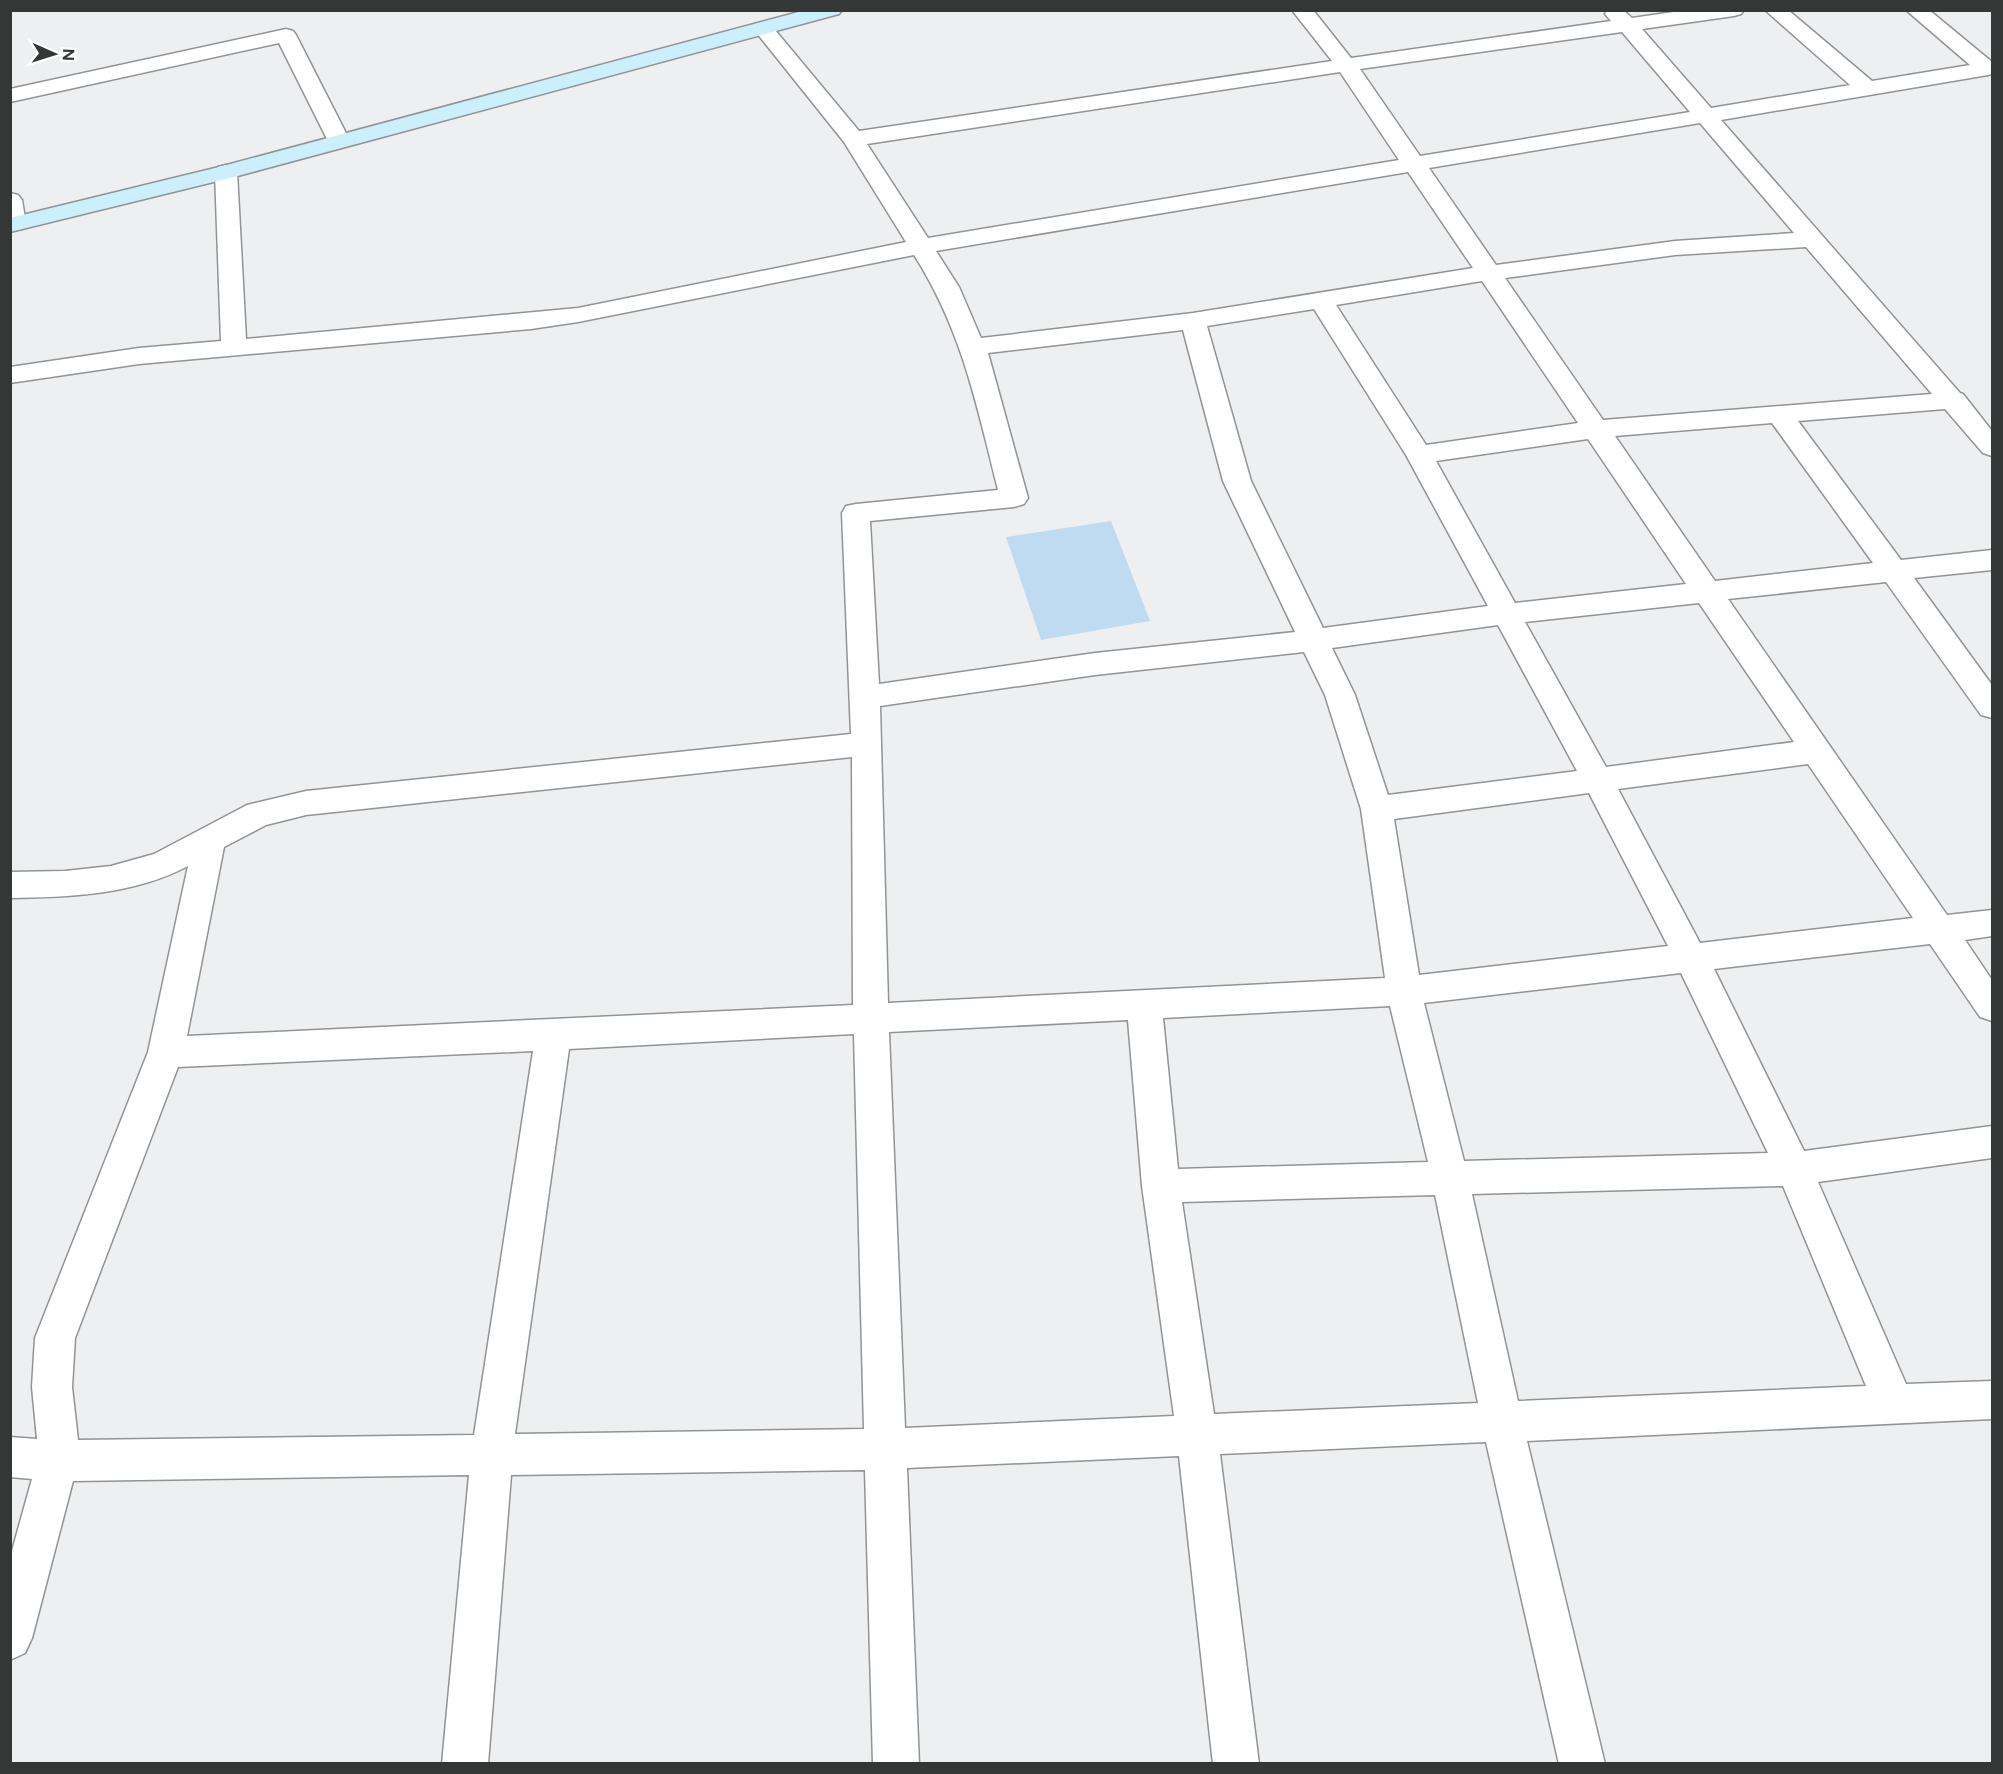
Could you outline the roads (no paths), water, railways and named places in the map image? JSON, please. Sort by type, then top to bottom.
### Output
[{"type":"main road","points":[[12,224],[226,172],[832,10]]},
{"type":"street","points":[[1302,10],[1346,65],[1992,1007]]},
{"type":"street","points":[[853,140],[1346,65],[1619,18],[1734,10]]},
{"type":"street","points":[[1775,10],[1867,88]]},
{"type":"street","points":[[1917,10],[1990,69]]},
{"type":"street","points":[[1619,18],[1954,400],[1992,447]]},
{"type":"street","points":[[763,28],[853,140],[947,287],[973,348],[1014,498],[856,513],[867,744],[871,1019],[896,1764]]},
{"type":"street","points":[[10,96],[286,35],[339,141]]},
{"type":"street","points":[[10,375],[139,356],[507,324],[578,315],[921,246],[1990,69]]},
{"type":"street","points":[[226,172],[234,347]]},
{"type":"street","points":[[10,200],[12,224]]},
{"type":"street","points":[[973,348],[1193,321],[1489,273],[1675,248],[1813,239]]},
{"type":"street","points":[[1321,301],[1419,455],[1597,779],[1691,958],[1794,1169],[1894,1404]]},
{"type":"street","points":[[1193,321],[1237,481],[1340,695],[1377,809],[1404,991],[1450,1178],[1502,1422],[1582,1764]]},
{"type":"street","points":[[1419,455],[1597,429],[1954,400]]},
{"type":"street","points":[[1779,414],[1992,707]]},
{"type":"street","points":[[864,697],[1095,664],[1314,640],[1506,614],[1895,573],[1992,560]]},
{"type":"street","points":[[10,885],[65,884],[111,879],[163,864],[258,814],[306,803],[867,744]]},
{"type":"street","points":[[1377,809],[1815,751]]},
{"type":"street","points":[[10,1638],[58,1461],[56,1411],[52,1387],[55,1338],[166,1052],[210,838]]},
{"type":"street","points":[[166,1052],[553,1035],[1404,991],[1992,923]]},
{"type":"street","points":[[1143,1004],[1161,1186],[1197,1436],[1236,1764]]},
{"type":"street","points":[[465,1764],[492,1454],[553,1035]]},
{"type":"street","points":[[1161,1186],[1794,1169],[1992,1142]]},
{"type":"street","points":[[10,1457],[58,1461],[885,1449],[1992,1400]]}]
